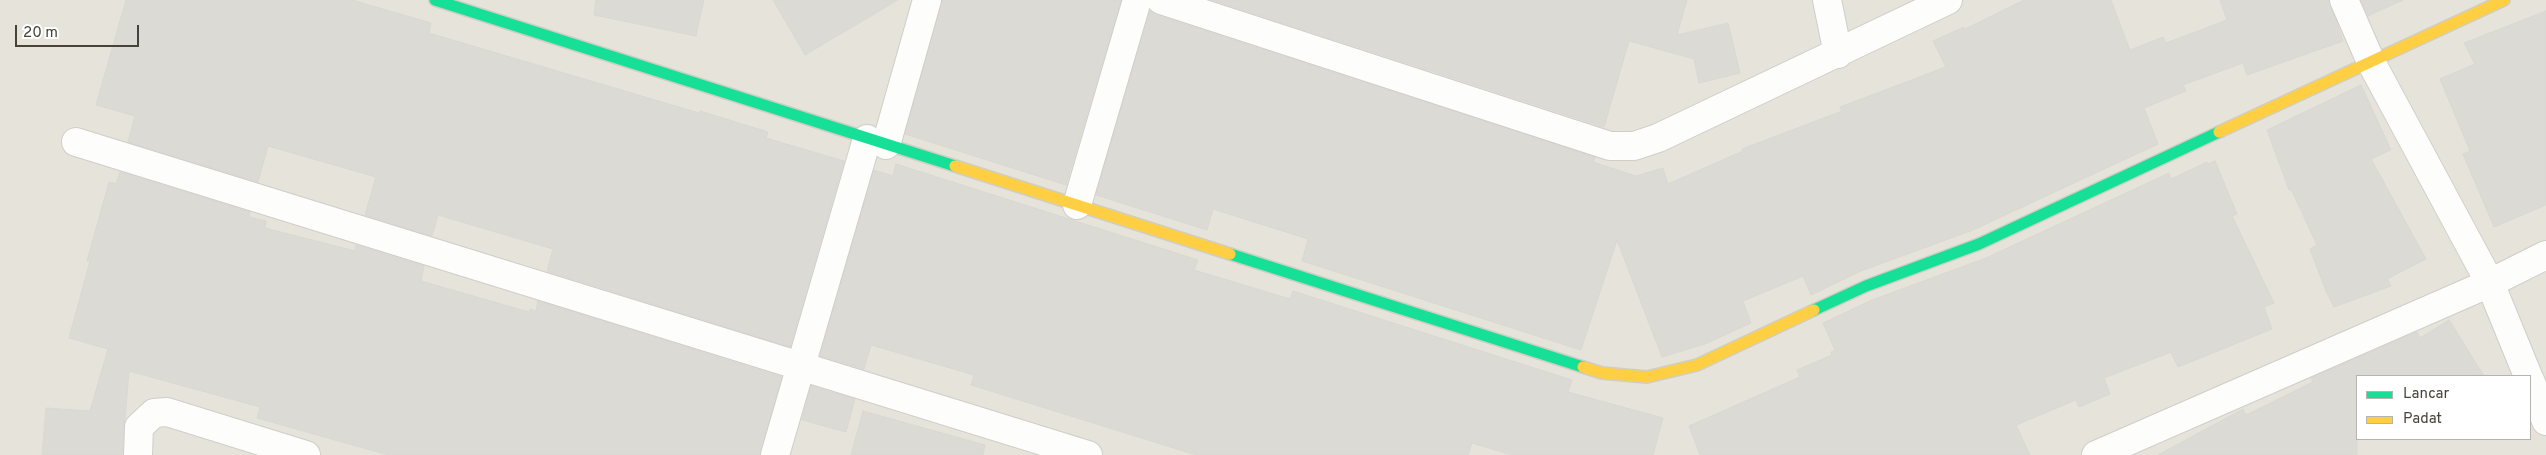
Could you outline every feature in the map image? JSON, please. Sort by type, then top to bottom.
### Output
[{"type":"street","points":[[435,0],[1602,373],[1648,377],[1697,365],[1866,286],[1979,244],[2504,0]]},
{"type":"street","points":[[775,455],[877,142],[927,0]]},
{"type":"street","points":[[1077,204],[1137,0]]},
{"type":"street","points":[[1161,0],[1610,146],[1634,146],[1658,138],[1948,0]]},
{"type":"street","points":[[1827,0],[1838,54]]},
{"type":"street","points":[[2344,0],[2372,62],[2490,283],[2528,375]]},
{"type":"street","points":[[76,142],[1088,455]]},
{"type":"street","points":[[2096,455],[2490,283],[2546,255]]},
{"type":"street","points":[[2531,382],[2546,420]]},
{"type":"street","points":[[138,455],[139,428],[154,413],[167,412],[306,455]]},
{"type":"shaded area","points":[[0,0],[2546,0],[2546,455],[0,455]]},
{"type":"building","points":[[126,0],[352,0],[431,23],[429,33],[699,113],[700,111],[768,132],[766,138],[844,161],[790,347],[547,271],[553,249],[438,215],[432,236],[365,215],[376,177],[268,146],[258,182],[128,142],[135,116],[96,105]]},
{"type":"building","points":[[596,0],[704,0],[696,36],[594,15]]},
{"type":"building","points":[[773,0],[898,0],[805,55]]},
{"type":"building","points":[[942,0],[1121,0],[1066,185],[905,134]]},
{"type":"building","points":[[1212,0],[1687,0],[1677,35],[1728,23],[1740,73],[1699,83],[1694,59],[1629,41],[1604,127]]},
{"type":"building","points":[[2024,0],[2111,0],[2130,50],[2163,37],[2166,43],[2227,20],[2220,0],[2329,0],[2343,41],[2247,75],[2243,63],[2183,85],[2186,91],[2144,108],[2158,144],[1973,230],[1861,271],[1811,295],[1803,276],[1743,301],[1751,323],[1705,344],[1662,357],[1617,240],[1581,350],[1302,261],[1308,239],[1213,209],[1207,230],[1096,195],[1150,11],[1156,15],[1595,157],[1593,162],[1636,176],[1663,168],[1668,184],[1743,151],[1742,149],[1842,111],[1840,107],[1946,67],[1933,41],[1964,27],[1965,29]]},
{"type":"building","points":[[2361,0],[2403,0],[2368,16]]},
{"type":"building","points":[[2546,11],[2546,205],[2494,227],[2463,154],[2470,151],[2440,79],[2475,64],[2464,43]]},
{"type":"building","points":[[2361,85],[2391,150],[2371,159],[2426,259],[2387,279],[2391,286],[2334,307],[2310,249],[2317,245],[2291,189],[2289,190],[2267,130]]},
{"type":"building","points":[[2215,161],[2237,214],[2232,216],[2274,303],[2264,307],[2272,329],[2178,367],[2171,352],[2104,378],[2110,394],[2079,407],[2076,400],[2016,425],[2030,455],[1700,455],[1689,426],[1800,377],[1797,370],[1832,355],[1831,352],[1835,350],[1823,323],[1872,300],[1986,258],[2169,173],[2171,179],[2207,162],[2208,164]]},
{"type":"building","points":[[896,164],[1198,260],[1194,270],[1290,299],[1293,291],[1572,380],[1568,392],[1663,418],[1653,455],[1512,455],[1472,443],[1468,455],[1196,455],[971,385],[974,375],[871,345],[864,369],[820,356],[874,170],[893,176]]},
{"type":"building","points":[[120,172],[250,212],[249,217],[266,221],[265,228],[355,251],[356,245],[424,266],[421,281],[529,312],[530,309],[536,311],[538,301],[782,377],[760,455],[388,455],[257,418],[260,407],[129,371],[122,455],[42,455],[46,408],[90,411],[108,349],[69,338],[90,261],[87,261],[109,182],[116,184]]},
{"type":"building","points":[[2449,320],[2483,375],[2356,375],[2357,455],[2158,455],[2243,409],[2246,415],[2313,382],[2311,378],[2417,332],[2420,338]]},
{"type":"building","points":[[811,386],[855,399],[846,432],[802,420]]},
{"type":"building","points":[[863,411],[985,445],[983,455],[851,455]]},
{"type":"traffic: fast","points":[[435,0],[955,166]]},
{"type":"traffic: fast","points":[[1814,310],[1866,286],[1979,244],[2219,132]]},
{"type":"traffic: fast","points":[[1230,254],[1583,367]]},
{"type":"traffic: slow","points":[[2219,132],[2504,0]]},
{"type":"traffic: slow","points":[[955,166],[1230,254]]},
{"type":"traffic: slow","points":[[1583,367],[1602,373],[1647,377],[1697,365],[1814,310]]}]
